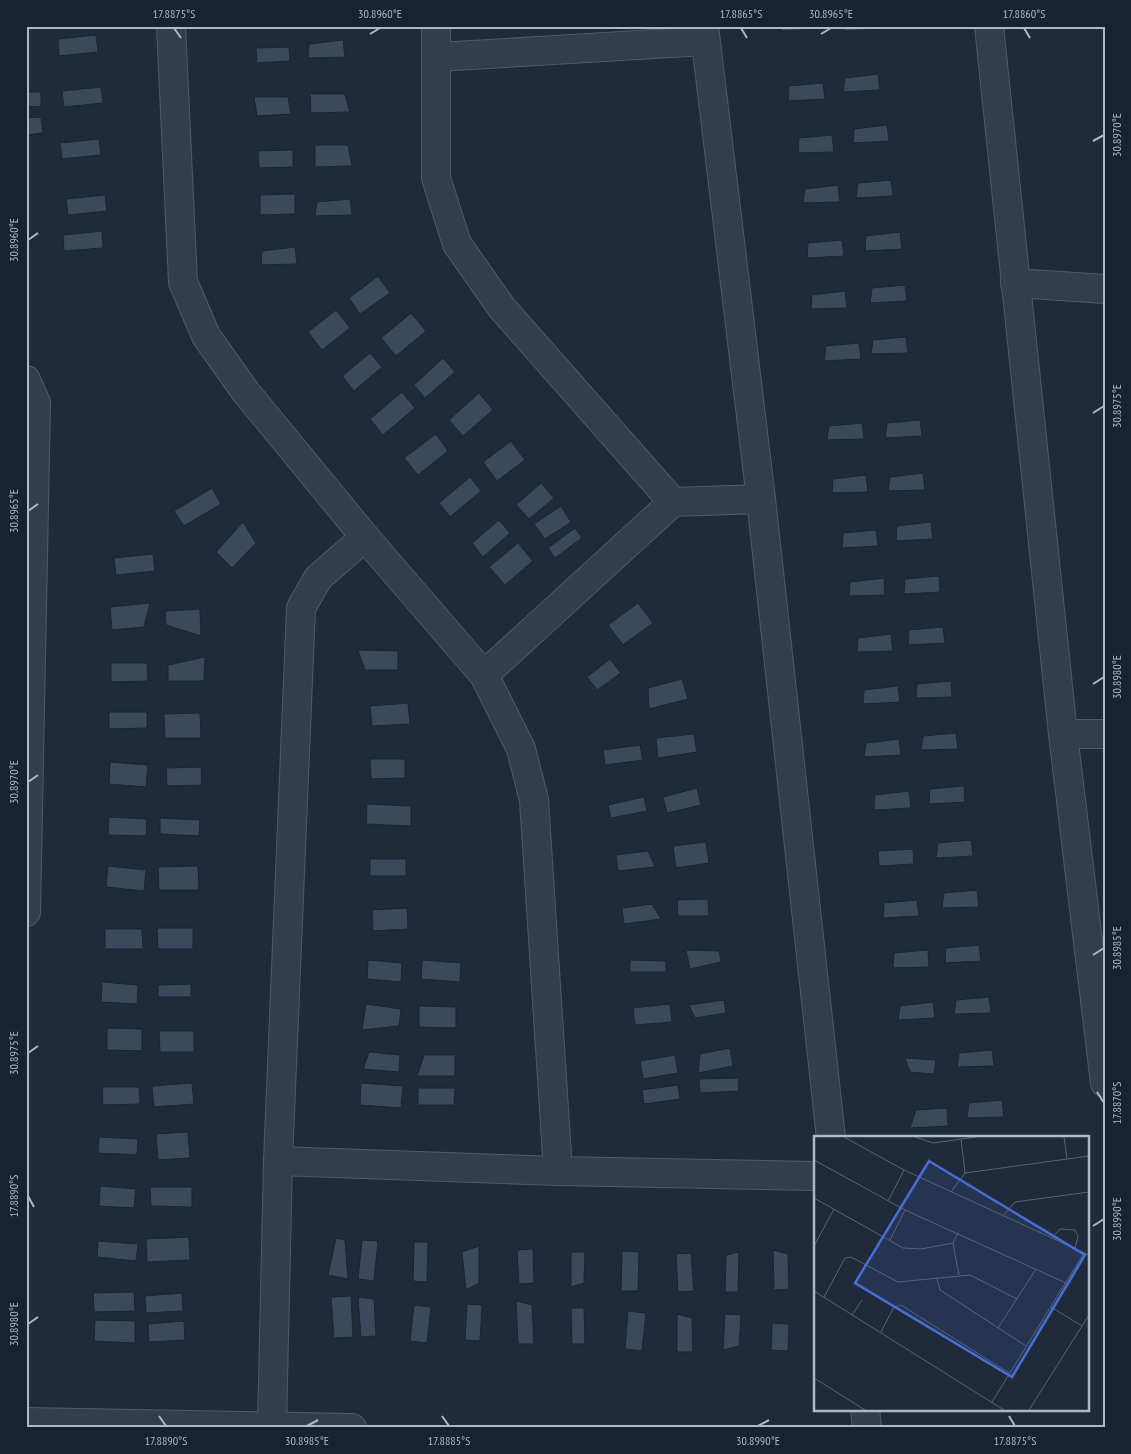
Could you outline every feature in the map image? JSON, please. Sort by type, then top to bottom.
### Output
[{"type":"street","points":[[171,26],[183,282],[206,336],[245,391],[365,537],[484,675],[522,749],[534,800],[558,1171]]},
{"type":"street","points":[[436,26],[438,56],[436,178],[457,244],[502,308],[673,502]]},
{"type":"street","points":[[989,26],[1014,283],[1105,1083]]},
{"type":"street","points":[[438,56],[704,34],[761,499],[832,1136]]},
{"type":"street","points":[[1014,283],[1105,289]]},
{"type":"street","points":[[26,380],[36,403],[26,912]]},
{"type":"street","points":[[484,675],[673,502],[761,499]]},
{"type":"street","points":[[272,1425],[278,1161],[301,608],[318,578],[365,537]]},
{"type":"street","points":[[1064,734],[1105,734]]},
{"type":"street","points":[[278,1161],[558,1171],[814,1176]]},
{"type":"street","points":[[865,1412],[867,1428]]},
{"type":"street","points":[[26,1422],[272,1425],[352,1428]]},
{"type":"building","points":[[781,26],[817,26],[817,29],[781,31]]},
{"type":"building","points":[[845,26],[880,26],[881,29],[844,31]]},
{"type":"building","points":[[96,35],[98,52],[59,56],[58,39]]},
{"type":"building","points":[[343,40],[345,57],[308,58],[309,44]]},
{"type":"building","points":[[289,47],[290,61],[257,63],[256,48]]},
{"type":"building","points":[[878,74],[880,90],[843,92],[845,78]]},
{"type":"building","points":[[823,83],[825,99],[788,101],[789,86]]},
{"type":"building","points":[[101,87],[103,103],[64,107],[62,91]]},
{"type":"building","points":[[26,92],[41,92],[41,107],[26,106]]},
{"type":"building","points":[[310,94],[345,94],[350,112],[311,113]]},
{"type":"building","points":[[254,97],[288,97],[291,114],[257,116]]},
{"type":"building","points":[[41,117],[43,133],[26,135],[26,118]]},
{"type":"building","points":[[887,125],[889,141],[853,143],[854,129]]},
{"type":"building","points":[[832,135],[834,152],[798,153],[799,138]]},
{"type":"building","points":[[99,139],[101,155],[62,159],[60,143]]},
{"type":"building","points":[[315,145],[348,145],[352,166],[315,167]]},
{"type":"building","points":[[293,150],[293,167],[259,168],[258,151]]},
{"type":"building","points":[[891,180],[893,196],[856,198],[858,183]]},
{"type":"building","points":[[838,185],[840,202],[803,203],[805,189]]},
{"type":"building","points":[[295,194],[295,214],[260,215],[260,195]]},
{"type":"building","points":[[105,195],[107,211],[68,215],[66,199]]},
{"type":"building","points":[[350,199],[352,215],[315,216],[317,202]]},
{"type":"building","points":[[26,231],[29,270],[26,270]]},
{"type":"building","points":[[102,231],[103,248],[64,251],[63,235]]},
{"type":"building","points":[[900,232],[902,249],[865,251],[866,236]]},
{"type":"building","points":[[842,240],[844,256],[807,258],[808,243]]},
{"type":"building","points":[[295,247],[297,264],[261,265],[262,251]]},
{"type":"building","points":[[378,276],[390,293],[360,314],[349,298]]},
{"type":"building","points":[[905,285],[907,301],[870,303],[872,288]]},
{"type":"building","points":[[845,291],[847,308],[811,309],[812,295]]},
{"type":"building","points":[[336,310],[350,328],[322,350],[308,332]]},
{"type":"building","points":[[411,313],[426,331],[396,356],[381,338]]},
{"type":"building","points":[[906,337],[908,353],[871,354],[873,340]]},
{"type":"building","points":[[859,343],[861,359],[824,361],[826,346]]},
{"type":"building","points":[[370,353],[382,367],[354,391],[342,376]]},
{"type":"building","points":[[443,358],[455,372],[425,398],[414,385]]},
{"type":"building","points":[[402,392],[415,408],[383,435],[370,419]]},
{"type":"building","points":[[479,393],[493,410],[463,436],[449,420]]},
{"type":"building","points":[[920,420],[922,436],[885,438],[887,423]]},
{"type":"building","points":[[862,423],[864,439],[827,440],[829,426]]},
{"type":"building","points":[[436,434],[448,451],[418,475],[404,458]]},
{"type":"building","points":[[511,441],[525,460],[497,481],[483,462]]},
{"type":"building","points":[[923,473],[925,490],[888,491],[890,477]]},
{"type":"building","points":[[866,475],[868,492],[832,493],[833,479]]},
{"type":"building","points":[[470,477],[481,491],[450,517],[439,503]]},
{"type":"building","points":[[541,483],[554,498],[529,519],[516,505]]},
{"type":"building","points":[[212,488],[221,504],[184,526],[174,511]]},
{"type":"building","points":[[561,506],[571,522],[545,539],[534,524]]},
{"type":"building","points":[[499,520],[510,533],[483,557],[472,543]]},
{"type":"building","points":[[243,522],[256,543],[232,568],[216,552]]},
{"type":"building","points":[[931,522],[933,539],[896,541],[897,526]]},
{"type":"building","points":[[575,528],[582,538],[555,558],[548,548]]},
{"type":"building","points":[[876,530],[878,546],[842,548],[843,533]]},
{"type":"building","points":[[518,543],[533,561],[505,585],[489,567]]},
{"type":"building","points":[[153,554],[155,571],[116,575],[114,558]]},
{"type":"building","points":[[939,576],[940,592],[904,594],[905,579]]},
{"type":"building","points":[[884,578],[885,595],[849,596],[850,582]]},
{"type":"building","points":[[150,603],[144,627],[112,630],[110,607]]},
{"type":"building","points":[[638,603],[653,623],[623,645],[608,625]]},
{"type":"building","points":[[200,609],[201,636],[166,625],[165,611]]},
{"type":"building","points":[[943,627],[945,643],[908,645],[909,630]]},
{"type":"building","points":[[891,634],[893,651],[857,652],[858,638]]},
{"type":"building","points":[[358,650],[398,651],[398,670],[365,670]]},
{"type":"building","points":[[205,657],[204,681],[168,681],[168,665]]},
{"type":"building","points":[[610,659],[621,673],[597,690],[587,677]]},
{"type":"building","points":[[111,663],[147,663],[148,681],[111,682]]},
{"type":"building","points":[[682,679],[688,699],[649,709],[648,688]]},
{"type":"building","points":[[951,681],[952,697],[916,698],[917,684]]},
{"type":"building","points":[[898,686],[900,702],[863,704],[864,690]]},
{"type":"building","points":[[408,703],[410,724],[372,726],[370,706]]},
{"type":"building","points":[[109,712],[147,712],[147,728],[109,729]]},
{"type":"building","points":[[200,713],[201,738],[165,738],[164,714]]},
{"type":"building","points":[[956,733],[958,749],[921,750],[923,736]]},
{"type":"building","points":[[694,734],[697,752],[658,758],[656,738]]},
{"type":"building","points":[[899,739],[901,755],[864,757],[866,743]]},
{"type":"building","points":[[640,745],[643,760],[605,765],[603,750]]},
{"type":"building","points":[[370,759],[405,759],[405,778],[371,779]]},
{"type":"building","points":[[110,762],[148,765],[146,787],[109,784]]},
{"type":"building","points":[[201,767],[202,785],[167,786],[166,768]]},
{"type":"building","points":[[964,786],[965,802],[929,804],[930,789]]},
{"type":"building","points":[[697,788],[701,805],[667,813],[663,797]]},
{"type":"building","points":[[909,791],[911,808],[874,810],[875,795]]},
{"type":"building","points":[[644,797],[647,811],[611,818],[608,805]]},
{"type":"building","points":[[367,804],[411,806],[411,826],[366,824]]},
{"type":"building","points":[[109,817],[147,819],[146,836],[108,835]]},
{"type":"building","points":[[160,818],[200,820],[199,836],[160,834]]},
{"type":"building","points":[[971,840],[973,856],[936,858],[938,843]]},
{"type":"building","points":[[706,842],[709,863],[676,868],[673,846]]},
{"type":"building","points":[[913,849],[914,864],[879,866],[878,851]]},
{"type":"building","points":[[648,851],[655,867],[618,871],[616,855]]},
{"type":"building","points":[[370,859],[406,859],[406,876],[370,876]]},
{"type":"building","points":[[108,866],[146,870],[144,891],[106,887]]},
{"type":"building","points":[[198,866],[199,890],[159,890],[158,867]]},
{"type":"building","points":[[977,890],[979,907],[942,908],[944,893]]},
{"type":"building","points":[[708,899],[709,916],[678,916],[677,900]]},
{"type":"building","points":[[917,900],[919,916],[883,918],[884,903]]},
{"type":"building","points":[[652,904],[661,919],[624,924],[622,908]]},
{"type":"building","points":[[407,908],[408,929],[373,931],[372,910]]},
{"type":"building","points":[[157,928],[193,928],[193,949],[158,949]]},
{"type":"building","points":[[105,929],[142,929],[143,949],[105,949]]},
{"type":"building","points":[[979,945],[981,961],[945,963],[946,948]]},
{"type":"building","points":[[686,950],[719,951],[721,962],[690,969]]},
{"type":"building","points":[[928,950],[929,967],[893,968],[894,953]]},
{"type":"building","points":[[368,960],[402,963],[401,982],[367,979]]},
{"type":"building","points":[[422,960],[461,963],[460,982],[421,979]]},
{"type":"building","points":[[630,960],[666,961],[666,972],[630,972]]},
{"type":"building","points":[[102,982],[138,985],[137,1004],[101,1002]]},
{"type":"building","points":[[191,984],[191,997],[158,997],[158,985]]},
{"type":"building","points":[[989,997],[991,1013],[954,1014],[956,1000]]},
{"type":"building","points":[[724,1000],[726,1013],[695,1018],[689,1005]]},
{"type":"building","points":[[933,1002],[935,1018],[898,1020],[900,1006]]},
{"type":"building","points":[[366,1004],[401,1009],[399,1026],[362,1030]]},
{"type":"building","points":[[670,1004],[672,1022],[635,1025],[633,1008]]},
{"type":"building","points":[[419,1006],[456,1007],[456,1028],[419,1027]]},
{"type":"building","points":[[107,1028],[142,1029],[142,1051],[107,1050]]},
{"type":"building","points":[[159,1031],[194,1031],[194,1052],[160,1052]]},
{"type":"building","points":[[730,1048],[733,1066],[698,1073],[700,1054]]},
{"type":"building","points":[[992,1050],[994,1066],[957,1067],[959,1053]]},
{"type":"building","points":[[369,1052],[400,1055],[399,1072],[363,1069]]},
{"type":"building","points":[[424,1055],[455,1055],[455,1076],[417,1076]]},
{"type":"building","points":[[675,1055],[678,1073],[643,1079],[640,1061]]},
{"type":"building","points":[[905,1058],[936,1060],[934,1074],[910,1072]]},
{"type":"building","points":[[738,1078],[739,1091],[700,1093],[699,1079]]},
{"type":"building","points":[[192,1083],[194,1104],[154,1107],[152,1086]]},
{"type":"building","points":[[361,1083],[403,1086],[401,1108],[360,1105]]},
{"type":"building","points":[[678,1085],[680,1099],[644,1104],[642,1090]]},
{"type":"building","points":[[102,1087],[139,1087],[140,1104],[103,1105]]},
{"type":"building","points":[[418,1088],[455,1088],[454,1105],[418,1105]]},
{"type":"building","points":[[1002,1100],[1004,1117],[967,1118],[969,1103]]},
{"type":"building","points":[[947,1108],[948,1126],[910,1128],[916,1110]]},
{"type":"building","points":[[188,1132],[190,1158],[158,1160],[156,1134]]},
{"type":"building","points":[[99,1137],[138,1139],[137,1155],[98,1153]]},
{"type":"building","points":[[100,1186],[136,1189],[134,1208],[99,1206]]},
{"type":"building","points":[[150,1187],[192,1187],[192,1207],[151,1206]]},
{"type":"building","points":[[189,1237],[190,1260],[147,1262],[146,1239]]},
{"type":"building","points":[[336,1238],[345,1240],[348,1279],[328,1275]]},
{"type":"building","points":[[362,1240],[378,1241],[374,1281],[358,1279]]},
{"type":"building","points":[[98,1241],[138,1244],[136,1261],[97,1257]]},
{"type":"building","points":[[414,1242],[428,1242],[427,1282],[413,1281]]},
{"type":"building","points":[[479,1246],[479,1283],[466,1290],[462,1252]]},
{"type":"building","points":[[533,1249],[534,1283],[519,1284],[517,1250]]},
{"type":"building","points":[[773,1250],[788,1254],[789,1289],[774,1290]]},
{"type":"building","points":[[622,1251],[639,1252],[638,1291],[621,1291]]},
{"type":"building","points":[[571,1252],[585,1252],[584,1283],[571,1287]]},
{"type":"building","points":[[739,1252],[738,1292],[725,1292],[726,1255]]},
{"type":"building","points":[[691,1253],[694,1291],[678,1292],[676,1254]]},
{"type":"building","points":[[134,1292],[135,1311],[94,1312],[93,1293]]},
{"type":"building","points":[[182,1293],[183,1311],[146,1313],[145,1296]]},
{"type":"building","points":[[351,1296],[353,1337],[334,1338],[331,1297]]},
{"type":"building","points":[[358,1297],[374,1299],[376,1336],[361,1337]]},
{"type":"building","points":[[516,1301],[532,1305],[534,1344],[518,1344]]},
{"type":"building","points":[[467,1304],[482,1305],[480,1341],[465,1340]]},
{"type":"building","points":[[414,1305],[431,1307],[427,1343],[410,1341]]},
{"type":"building","points":[[571,1308],[584,1308],[585,1344],[572,1344]]},
{"type":"building","points":[[628,1311],[646,1313],[642,1351],[625,1349]]},
{"type":"building","points":[[677,1314],[692,1318],[693,1352],[677,1352]]},
{"type":"building","points":[[725,1314],[741,1315],[739,1346],[723,1350]]},
{"type":"building","points":[[95,1320],[135,1321],[135,1343],[94,1341]]},
{"type":"building","points":[[184,1321],[185,1340],[149,1342],[148,1324]]},
{"type":"building","points":[[772,1323],[789,1324],[788,1351],[771,1350]]}]
